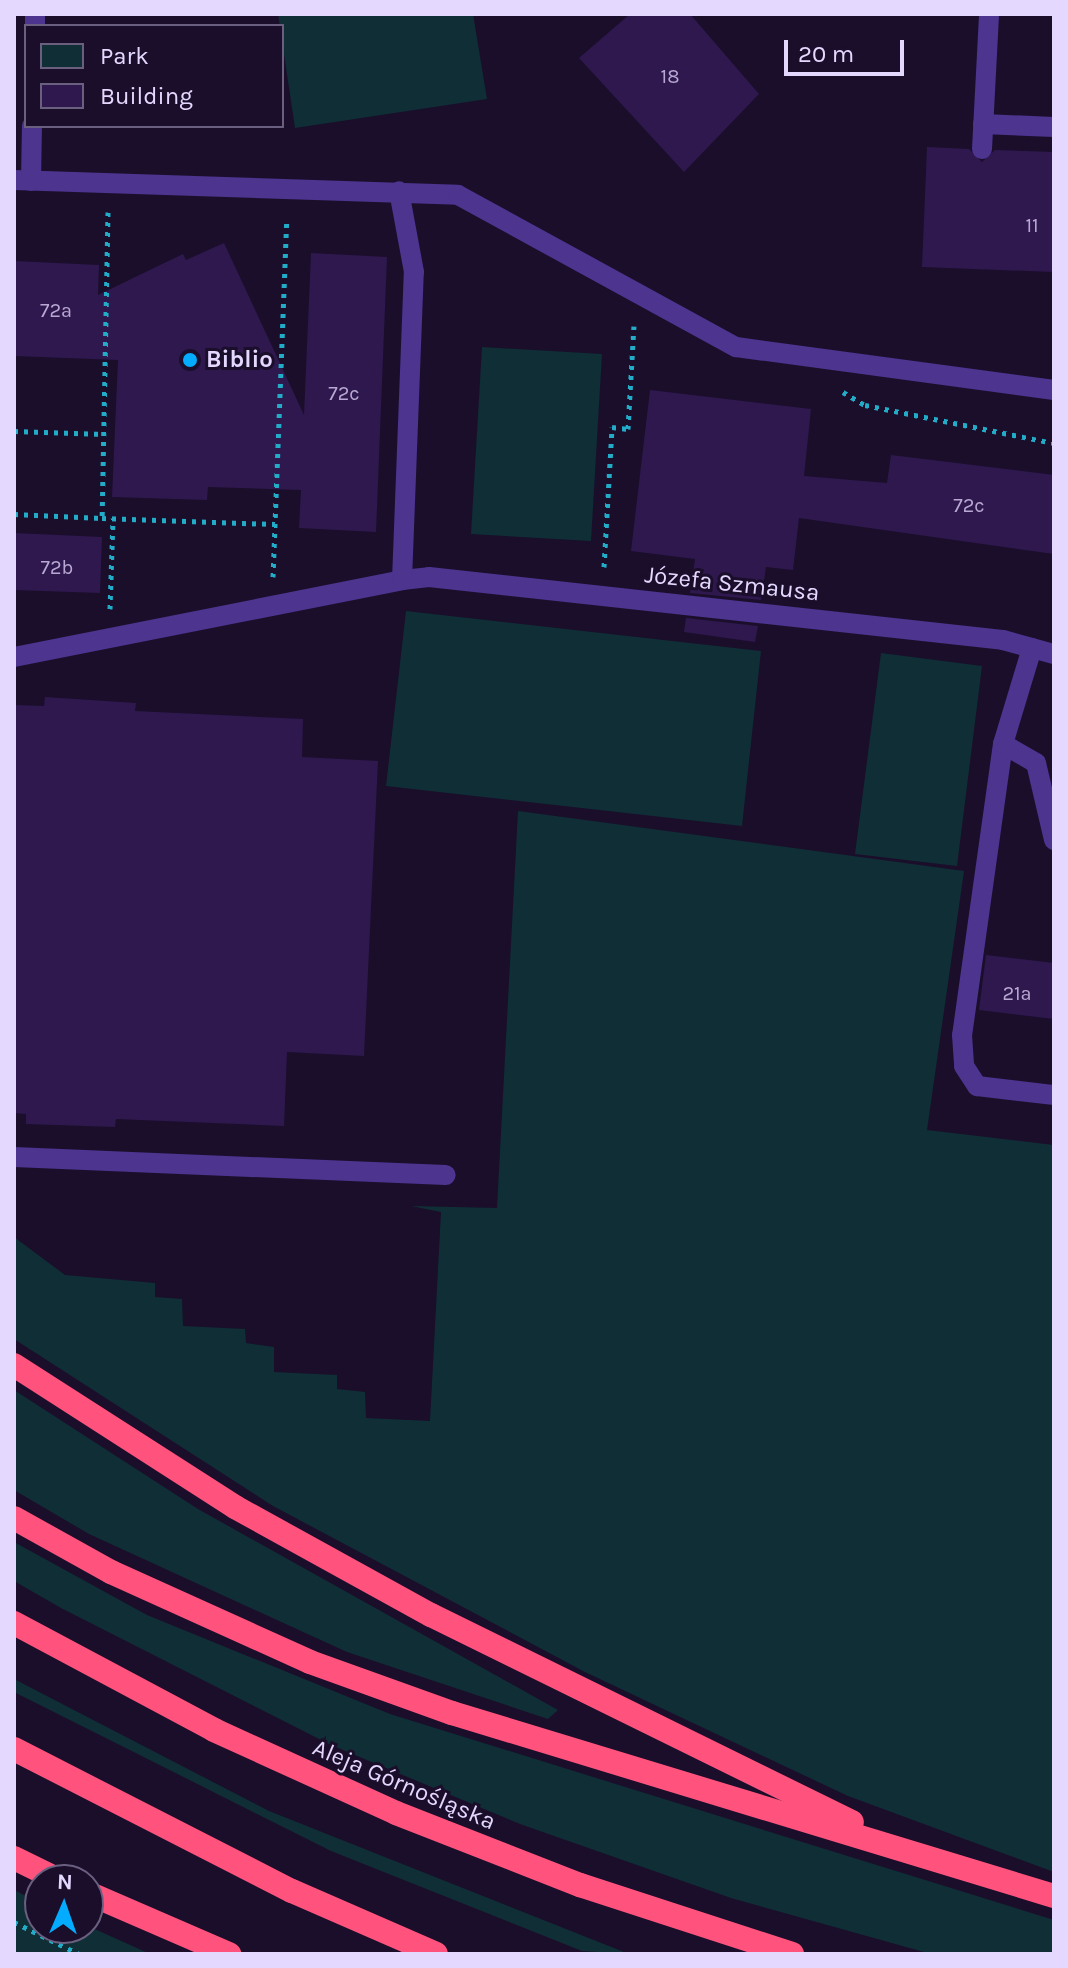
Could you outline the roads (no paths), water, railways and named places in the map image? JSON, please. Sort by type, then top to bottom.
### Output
[{"type":"highway","points":[[14,1365],[235,1507],[417,1608],[897,1845]]},
{"type":"highway","points":[[14,1518],[111,1572],[324,1667],[1054,1896]]},
{"type":"highway","name":"Aleja Górnośląska","points":[[14,1623],[214,1730],[396,1813],[580,1885],[792,1954]]},
{"type":"highway","points":[[14,1749],[292,1891],[436,1954]]},
{"type":"highway","points":[[104,1900],[229,1954]]},
{"type":"lane","points":[[982,149],[989,14]]},
{"type":"lane","points":[[983,124],[1054,127]]},
{"type":"lane","points":[[32,128],[22,180],[458,195],[736,347],[1054,390]]},
{"type":"lane","points":[[399,191],[414,272],[402,580]]},
{"type":"lane","name":"Józefa Szmausa","points":[[14,657],[429,577],[602,595],[1032,648],[1054,654]]},
{"type":"lane","points":[[1032,648],[1003,744],[970,947],[964,1066],[977,1086],[1054,1095]]},
{"type":"lane","points":[[1003,744],[1032,755],[1054,840]]},
{"type":"lane","points":[[14,1157],[446,1175]]},
{"type":"place","name":"Biblio","points":[[190,360]]}]
